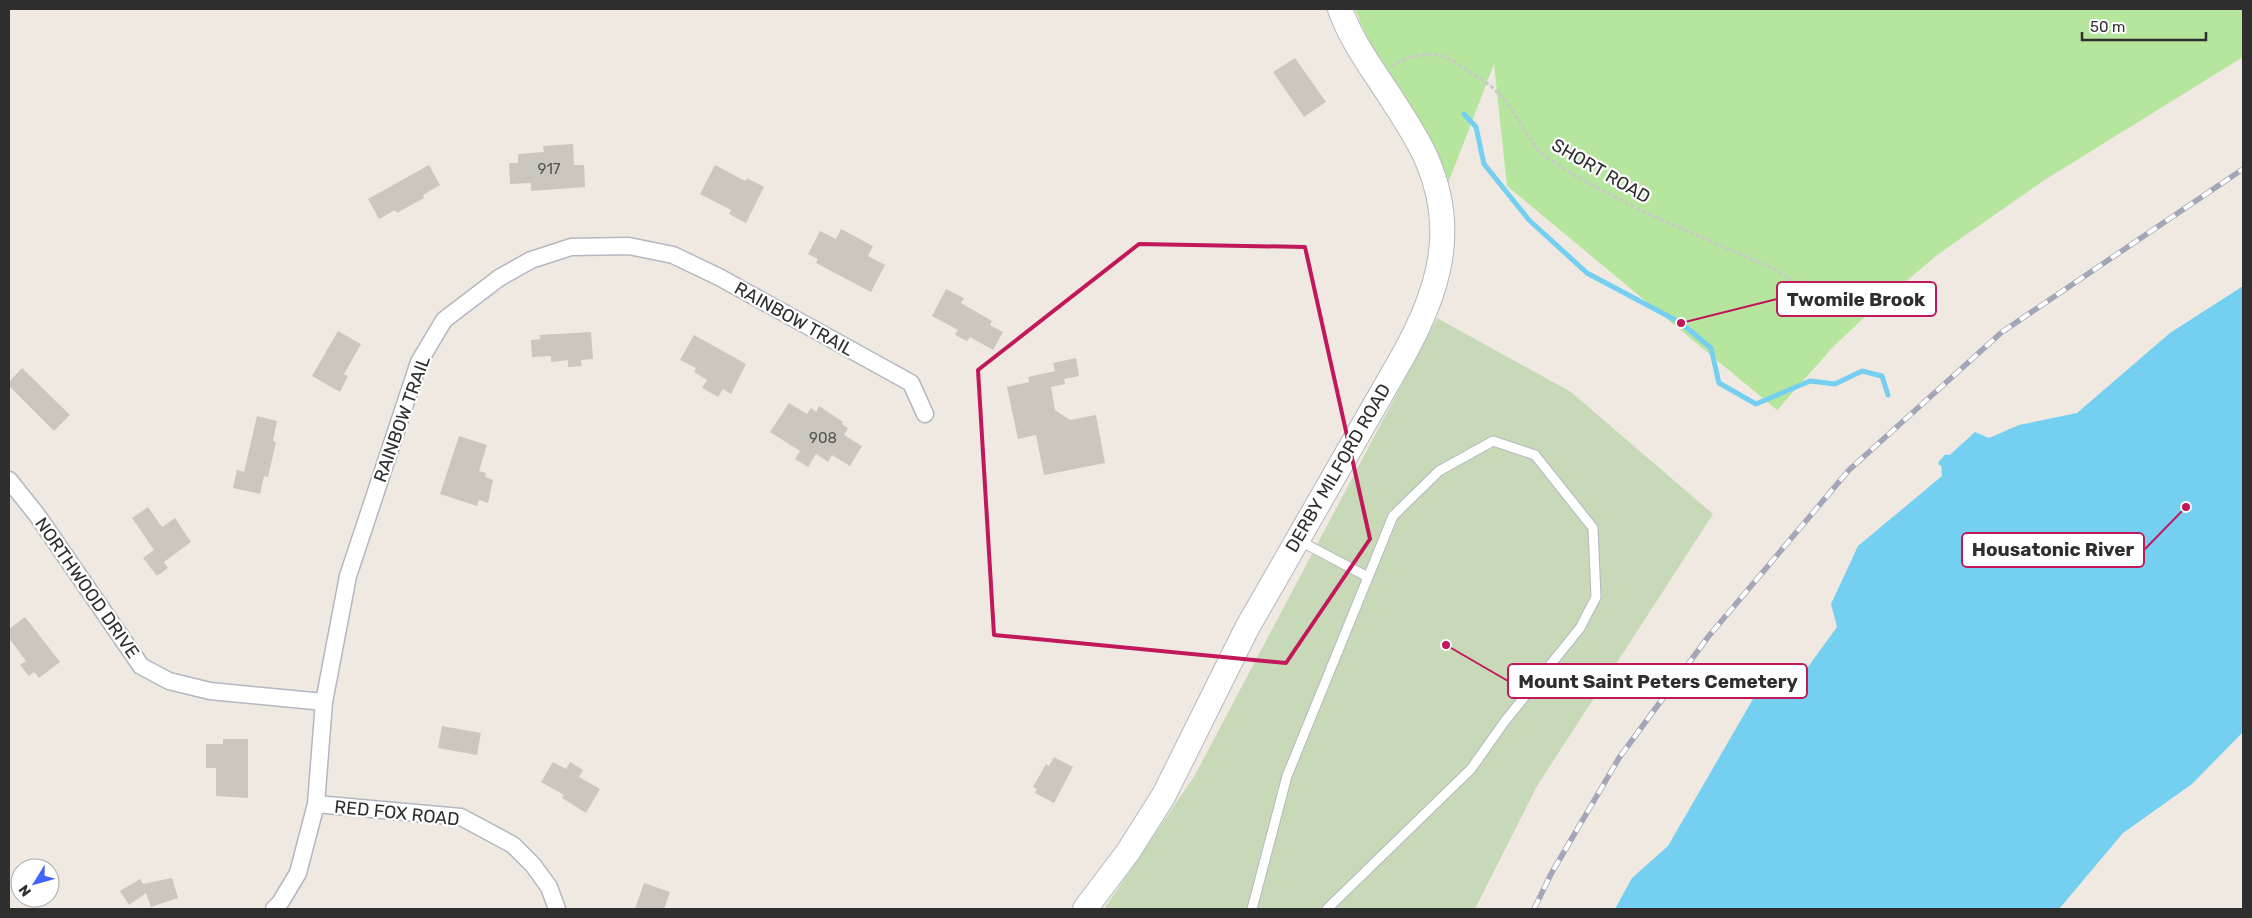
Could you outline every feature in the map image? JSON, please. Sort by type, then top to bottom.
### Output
[{"type":"main road","name":"DERBY MILFORD ROAD","points":[[1085,909],[1128,852],[1164,795],[1247,628],[1296,539],[1421,324],[1433,295],[1439,272],[1442,234],[1435,185],[1428,161],[1416,137],[1350,33],[1340,9]]},
{"type":"street","name":"RAINBOW TRAIL","points":[[274,909],[280,903],[298,873],[316,804],[324,702],[348,576],[419,362],[444,320],[499,278],[531,260],[572,247],[629,246],[674,255],[719,277],[911,383],[925,414]]},
{"type":"street","name":"NORTHWOOD DRIVE","points":[[9,480],[37,515],[141,666],[169,681],[210,691],[324,702]]},
{"type":"street","name":"RED FOX ROAD","points":[[316,804],[461,817],[513,845],[533,865],[549,887],[557,909]]},
{"type":"lane","points":[[1252,909],[1287,776],[1393,516],[1439,471],[1493,441],[1535,455],[1593,528],[1596,597],[1580,628],[1505,721],[1471,769],[1327,909]]},
{"type":"lane","points":[[1296,539],[1368,577]]},
{"type":"path","name":"SHORT ROAD","points":[[1376,75],[1406,58],[1427,54],[1442,56],[1491,86],[1505,100],[1540,153],[1575,176],[1644,212],[1776,270],[1837,310]]},
{"type":"highlighted area","points":[[1139,244],[1305,247],[1370,539],[1286,663],[994,635],[978,370]]},
{"type":"green space","points":[[1355,9],[2243,9],[2243,57],[2043,181],[1937,255],[1870,312],[1833,347],[1777,410],[1507,186],[1494,64],[1449,181],[1427,137],[1388,75]]},
{"type":"green space","points":[[1437,318],[1571,392],[1713,514],[1537,786],[1475,909],[1104,909],[1195,775]]},
{"type":"water","points":[[2243,286],[2243,732],[2192,784],[2123,833],[2059,909],[1615,909],[1632,878],[1668,846],[1753,699],[1808,667],[1837,627],[1831,604],[1858,546],[1942,476],[1941,463],[1975,432],[1989,438],[2019,425],[2077,413],[2170,333]]},
{"type":"building","points":[[1295,58],[1326,102],[1304,117],[1273,72]]},
{"type":"building","points":[[573,144],[574,165],[584,165],[585,187],[531,191],[531,183],[510,184],[509,163],[518,163],[518,154],[544,152],[543,146]]},
{"type":"building","points":[[429,165],[440,185],[423,195],[424,198],[397,213],[395,210],[379,219],[368,199]]},
{"type":"building","points":[[715,165],[745,181],[747,178],[764,187],[746,223],[729,214],[731,210],[700,194]]},
{"type":"building","points":[[841,229],[873,246],[868,256],[885,265],[871,292],[816,263],[818,259],[808,254],[820,231],[836,239]]},
{"type":"building","points":[[946,289],[964,298],[961,303],[992,321],[990,325],[1003,332],[993,350],[970,337],[967,341],[955,335],[958,330],[932,316]]},
{"type":"building","points":[[338,331],[361,344],[344,374],[348,376],[340,392],[312,376]]},
{"type":"building","points":[[591,332],[593,359],[581,360],[582,366],[568,367],[568,360],[551,362],[551,356],[532,357],[531,340],[540,339],[540,335]]},
{"type":"building","points":[[694,335],[746,364],[731,394],[723,389],[718,397],[702,388],[707,380],[694,372],[696,368],[680,360]]},
{"type":"building","points":[[1076,358],[1079,376],[1064,379],[1065,384],[1051,387],[1055,410],[1070,420],[1096,415],[1105,463],[1044,475],[1036,435],[1018,439],[1007,387],[1029,382],[1028,377],[1055,371],[1053,363]]},
{"type":"building","points":[[22,368],[70,415],[54,431],[9,386],[9,382]]},
{"type":"building","points":[[789,403],[807,414],[811,408],[816,412],[819,406],[843,422],[842,424],[848,428],[844,435],[862,446],[850,466],[832,455],[828,462],[816,454],[808,467],[795,459],[800,451],[770,432]]},
{"type":"building","points":[[257,416],[277,421],[273,441],[276,442],[268,477],[264,476],[260,494],[233,488],[237,470],[244,472]]},
{"type":"building","points":[[459,436],[487,445],[479,471],[486,473],[485,477],[493,480],[488,503],[479,500],[477,506],[440,494]]},
{"type":"building","points":[[148,507],[162,527],[175,518],[191,542],[164,562],[168,568],[157,576],[143,558],[154,550],[132,518]]},
{"type":"building","points":[[25,617],[60,662],[39,678],[34,672],[29,676],[20,665],[26,661],[9,638],[9,629]]},
{"type":"building","points":[[442,726],[481,733],[477,755],[438,748]]},
{"type":"building","points":[[223,739],[248,739],[248,798],[216,796],[216,768],[206,768],[206,744],[223,744]]},
{"type":"building","points":[[1054,757],[1073,767],[1054,803],[1035,793],[1037,789],[1033,787],[1046,764],[1049,766]]},
{"type":"building","points":[[553,762],[566,769],[570,762],[583,770],[579,777],[600,789],[586,813],[562,798],[564,795],[541,782]]},
{"type":"building","points":[[172,878],[178,898],[151,907],[146,893],[129,905],[120,891],[140,879],[143,884]]},
{"type":"building","points":[[644,883],[670,892],[664,909],[635,909]]},
{"type":"waterway","points":[[1464,114],[1476,127],[1484,164],[1529,220],[1587,273],[1681,323],[1711,348],[1719,383],[1756,404],[1810,381],[1835,384],[1862,371],[1882,376],[1888,395]]},
{"type":"waterway","points":[[1941,463],[1946,457],[1952,458]]},
{"type":"railway","points":[[1534,909],[1551,874],[1619,758],[1708,637],[1849,470],[2002,332],[2243,169]]},
{"type":"place","name":"Twomile Brook","points":[[1681,323]]},
{"type":"place","name":"Housatonic River","points":[[2186,507]]},
{"type":"place","name":"Mount Saint Peters Cemetery","points":[[1446,645]]}]
